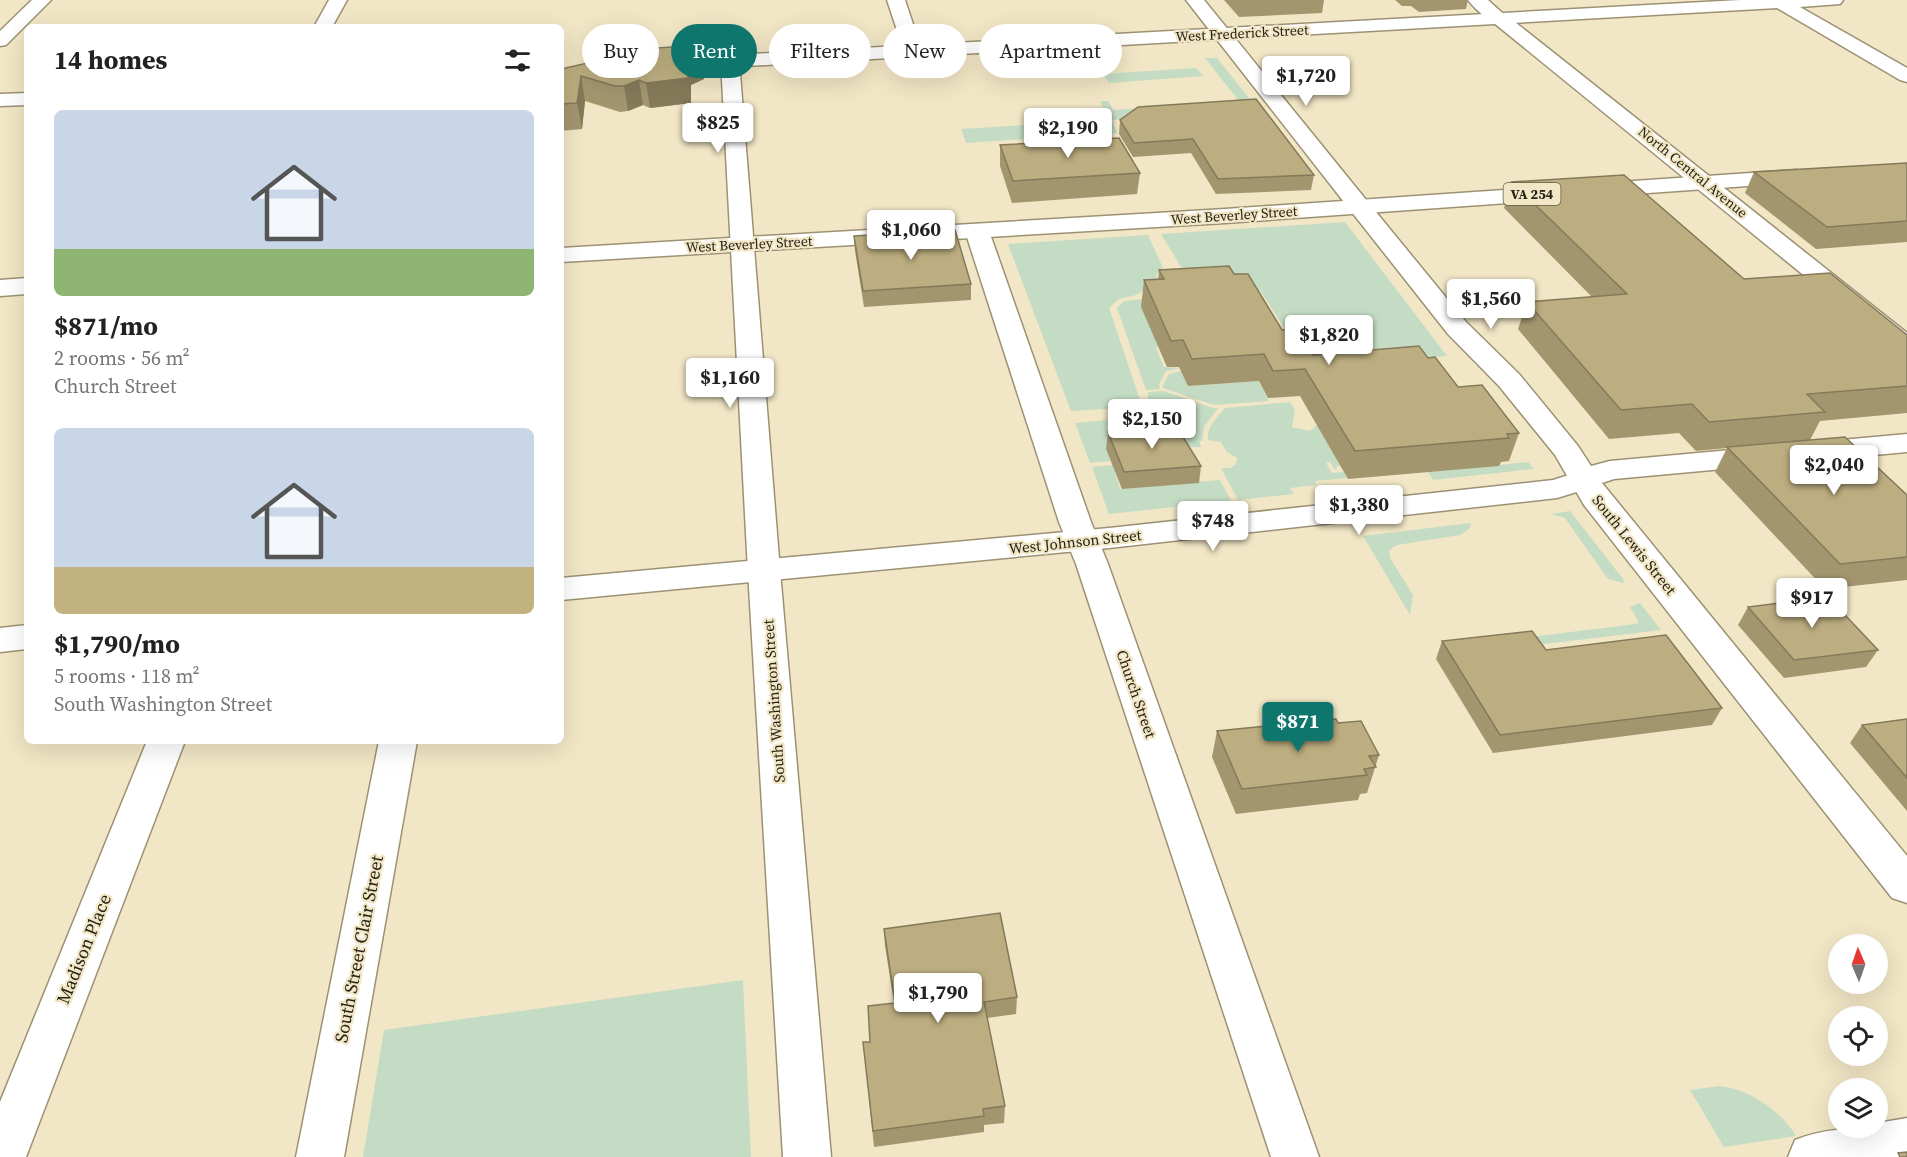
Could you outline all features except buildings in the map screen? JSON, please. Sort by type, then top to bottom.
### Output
[{"type":"main road","points":[[0,41],[42,0]]},
{"type":"main road","points":[[325,24],[338,0]]},
{"type":"main road","points":[[896,0],[904,24]]},
{"type":"main road","name":"South Lewis Street","points":[[1195,0],[1457,328],[1509,380],[1568,452],[1595,498],[1907,886]]},
{"type":"main road","name":"North Central Avenue","points":[[1477,0],[1907,346]]},
{"type":"main road","name":"West Frederick Street","points":[[967,48],[1500,19],[1735,3],[1834,0]]},
{"type":"main road","points":[[1776,2],[1907,76]]},
{"type":"main road","name":"West Frederick Street","points":[[757,60],[883,53]]},
{"type":"main road","name":"South Washington Street","points":[[731,78],[807,1157]]},
{"type":"main road","points":[[0,100],[24,99]]},
{"type":"main road","name":"West Beverley Street","points":[[564,255],[977,231],[1812,176]]},
{"type":"main road","name":"Church Street","points":[[977,231],[1295,1157]]},
{"type":"main road","points":[[0,288],[24,286]]},
{"type":"main road","name":"West Johnson Street","points":[[564,589],[1082,541],[1557,489],[1610,470],[1907,443]]},
{"type":"main road","points":[[0,639],[24,637]]},
{"type":"main road","name":"Madison Place","points":[[2,1157],[165,744]]},
{"type":"main road","name":"South Street Clair Street","points":[[320,1157],[397,744]]},
{"type":"main road","points":[[1812,1157],[1907,1142]]},
{"type":"green space","points":[[1205,58],[1217,58],[1253,103],[1239,101]]},
{"type":"green space","points":[[1196,68],[1203,76],[1109,83],[1106,78],[1122,78],[1122,73]]},
{"type":"green space","points":[[1100,101],[1108,101],[1113,110],[1222,103],[1235,112],[1111,120],[1118,133],[966,143],[961,129],[1110,120]]},
{"type":"green space","points":[[1345,222],[1447,356],[1319,367],[1295,345],[1260,290],[1181,267],[1161,234]]},
{"type":"green space","points":[[1148,235],[1163,268],[1156,275],[1159,281],[1136,295],[1119,299],[1109,308],[1140,400],[1138,404],[1127,408],[1071,411],[1008,244]]},
{"type":"green space","points":[[1142,299],[1164,367],[1180,368],[1166,371],[1159,384],[1160,389],[1146,390],[1117,308],[1124,301]]},
{"type":"green space","points":[[1181,371],[1189,386],[1259,381],[1269,401],[1214,405],[1163,388],[1169,374]]},
{"type":"green space","points":[[1164,391],[1218,408],[1204,427],[1202,441],[1199,441],[1201,447],[1106,449],[1111,461],[1090,463],[1075,423],[1106,420],[1109,416],[1140,410],[1148,401],[1148,392]]},
{"type":"green space","points":[[1290,402],[1295,410],[1292,427],[1310,431],[1318,424],[1340,466],[1336,466],[1335,470],[1330,462],[1326,463],[1332,473],[1344,472],[1347,478],[1315,481],[1316,485],[1290,488],[1294,494],[1238,500],[1221,468],[1230,468],[1236,464],[1237,458],[1227,452],[1221,442],[1208,440],[1210,427],[1225,408]]},
{"type":"green space","points":[[1528,462],[1534,469],[1433,480],[1428,472]]},
{"type":"green space","points":[[1113,465],[1120,489],[1220,480],[1231,501],[1109,514],[1092,467]]},
{"type":"green space","points":[[1570,511],[1624,583],[1608,579],[1565,518],[1551,514]]},
{"type":"green space","points":[[1471,523],[1469,529],[1460,535],[1397,545],[1389,550],[1390,558],[1413,595],[1410,615],[1363,536]]},
{"type":"green space","points":[[1640,603],[1661,630],[1512,648],[1521,638],[1636,624],[1639,622],[1630,607]]},
{"type":"green space","points":[[743,980],[751,1157],[363,1157],[384,1030]]},
{"type":"green space","points":[[1719,1086],[1742,1092],[1763,1103],[1782,1118],[1796,1136],[1724,1147],[1690,1090]]}]
